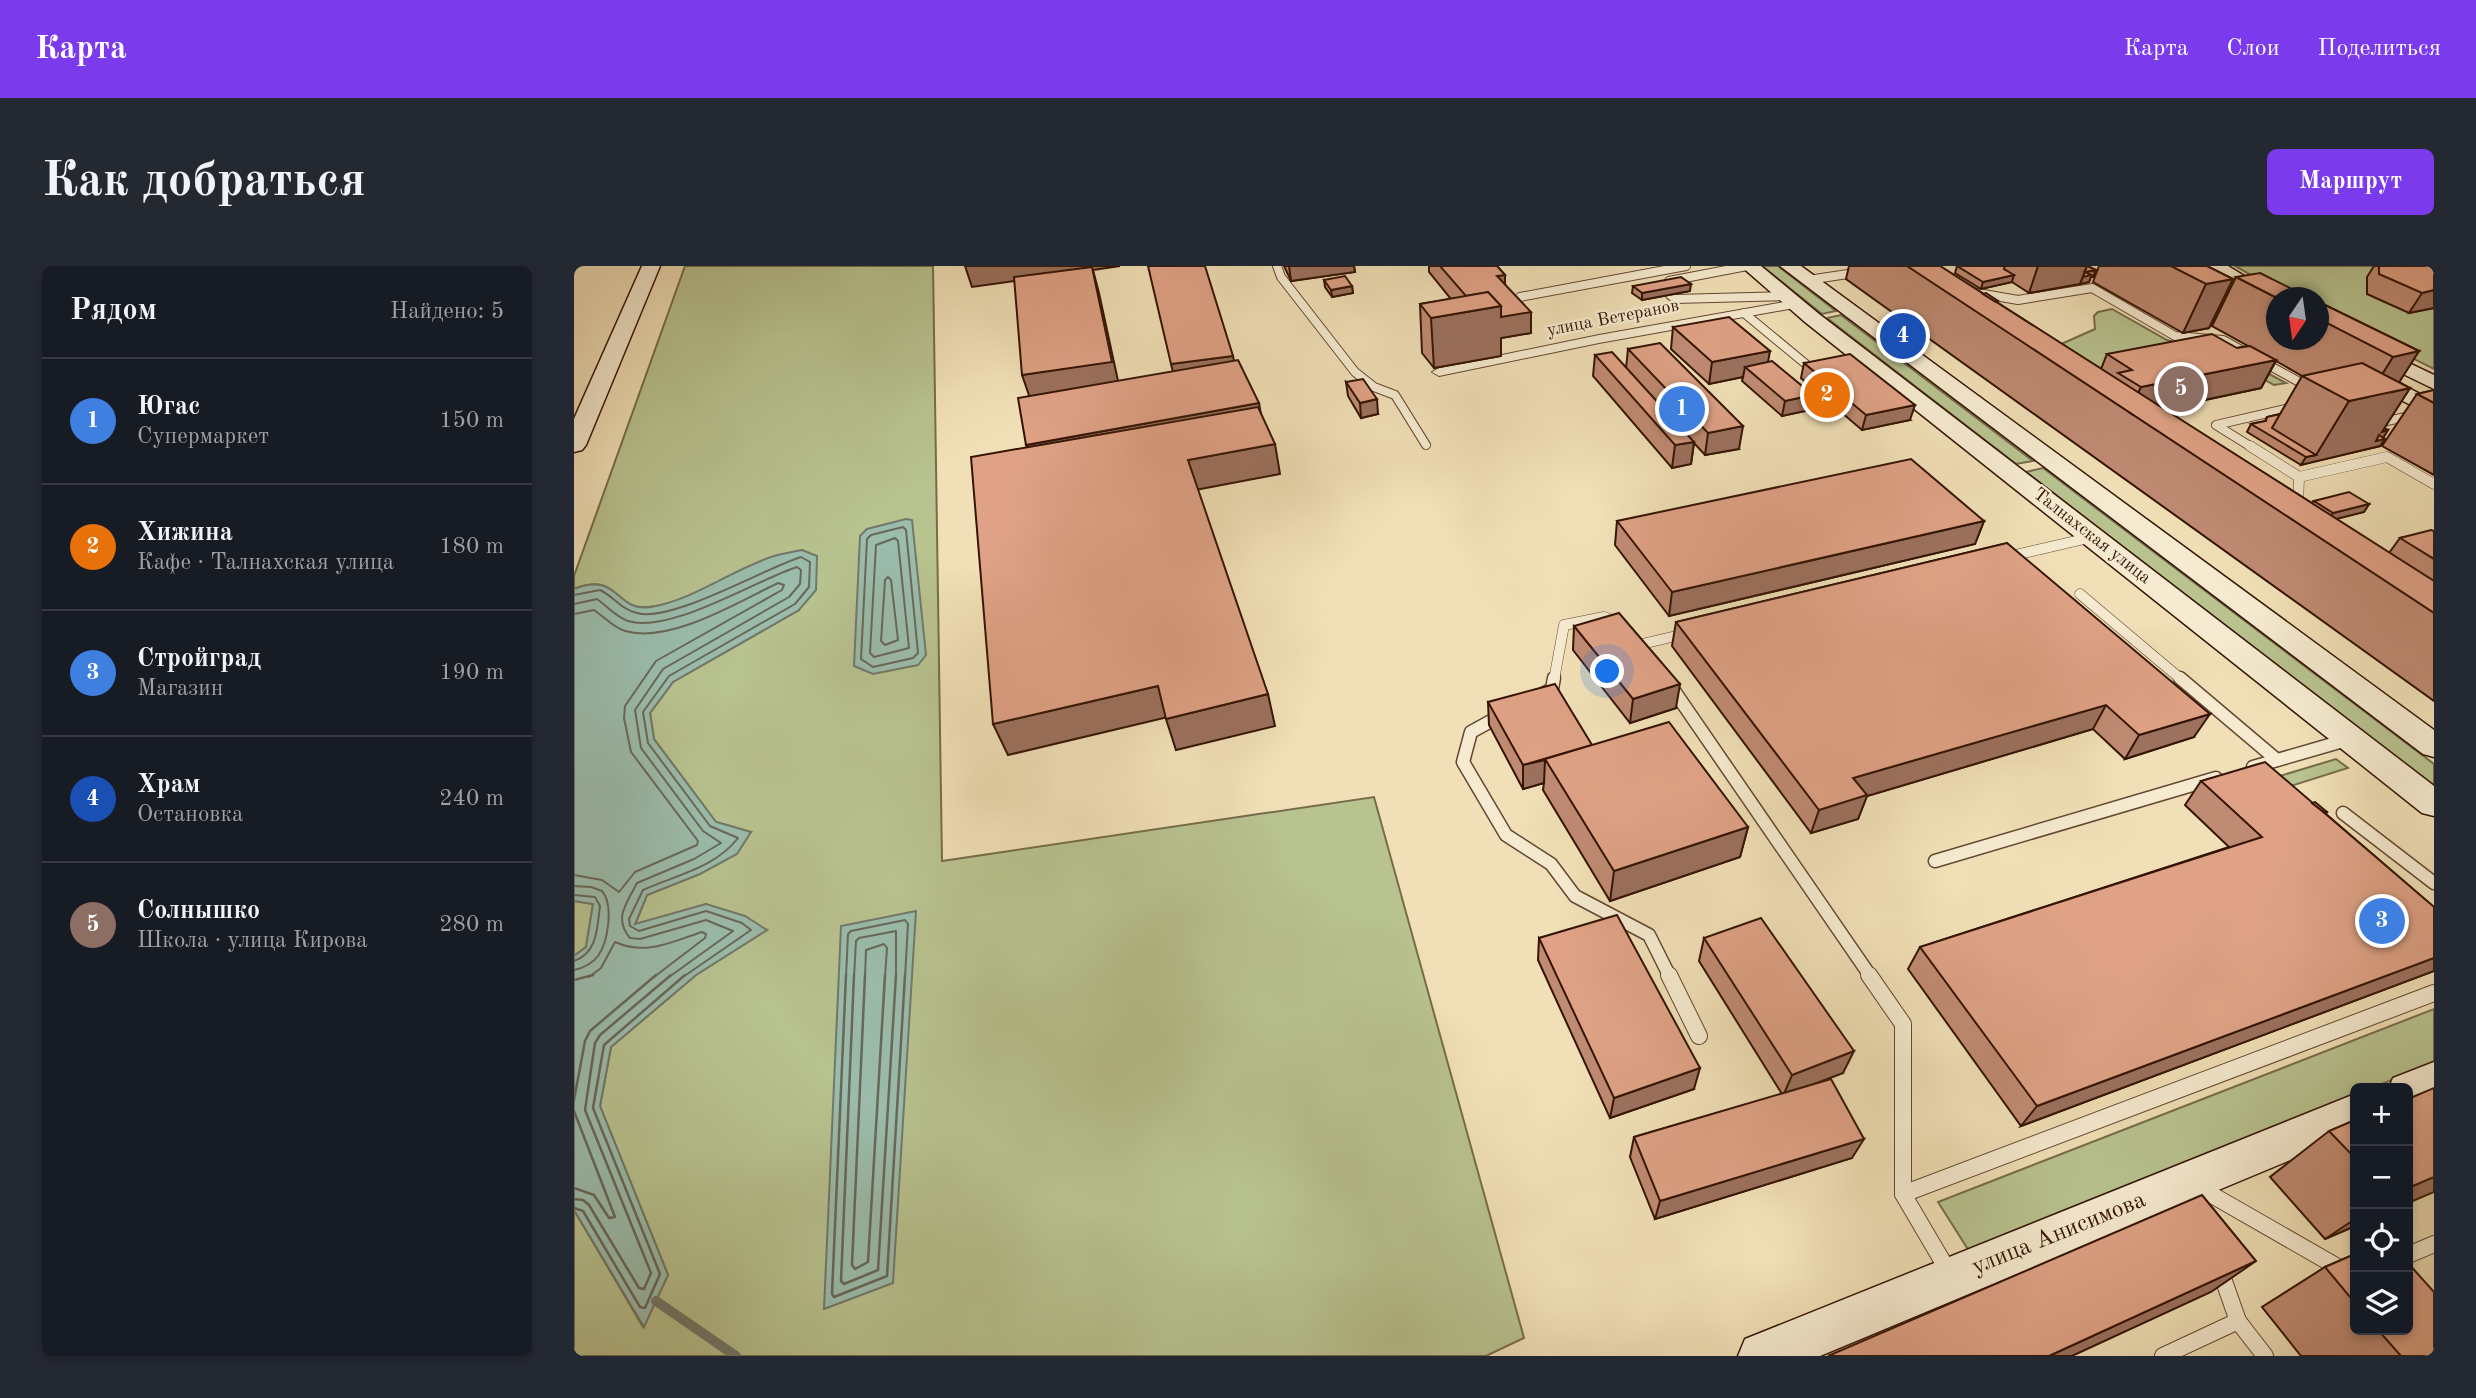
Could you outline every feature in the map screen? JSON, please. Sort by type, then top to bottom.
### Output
[{"type":"street","points":[[574,445],[651,266]]},
{"type":"street","name":"Талнахская улица","points":[[1749,266],[2434,804]]},
{"type":"street","points":[[2171,266],[2266,322]]},
{"type":"street","points":[[2216,266],[2266,297]]},
{"type":"street","name":"Талнахская улица","points":[[1798,273],[2434,746]]},
{"type":"street","name":"улица Ветеранов","points":[[1439,372],[1599,338],[1744,313],[1790,300]]},
{"type":"street","points":[[2244,311],[2266,306]]},
{"type":"street","points":[[2353,342],[2434,383]]},
{"type":"street","points":[[2318,350],[2434,410]]},
{"type":"street","points":[[2413,1089],[2434,1081]]},
{"type":"street","name":"улица Анисимова","points":[[1762,1356],[1952,1278],[2193,1194],[2350,1116]]},
{"type":"lane","points":[[1277,266],[1282,277],[1355,372],[1374,387],[1395,395],[1426,444]]},
{"type":"lane","points":[[1520,298],[1686,266]]},
{"type":"lane","points":[[1656,284],[1749,266]]},
{"type":"lane","points":[[1798,273],[1876,268],[1884,277]]},
{"type":"lane","points":[[1961,285],[1971,292],[2018,300],[2092,288],[2175,336],[2223,340],[2317,392]]},
{"type":"lane","points":[[1671,295],[1675,299],[1790,300]]},
{"type":"lane","points":[[1744,313],[1813,370]]},
{"type":"lane","points":[[2307,404],[2216,425],[2299,477],[2387,457],[2434,484]]},
{"type":"lane","points":[[2365,419],[2377,425],[2434,410]]},
{"type":"lane","points":[[2299,477],[2298,507],[2305,516]]},
{"type":"lane","points":[[1999,559],[2093,537]]},
{"type":"lane","points":[[2080,594],[2277,760]]},
{"type":"lane","points":[[1695,631],[1639,640],[1604,617],[1564,625],[1552,689],[1471,732],[1463,762],[1506,835],[1551,864],[1575,896],[1648,935],[1699,1036]]},
{"type":"lane","points":[[1666,678],[1903,1024],[1903,1194],[1952,1278]]},
{"type":"lane","points":[[2238,772],[2350,738]]},
{"type":"lane","points":[[1935,861],[2225,776]]},
{"type":"lane","points":[[2343,813],[2434,883]]},
{"type":"lane","points":[[1903,1194],[2434,993]]},
{"type":"lane","points":[[2193,1194],[2350,1274]]},
{"type":"lane","points":[[2413,1253],[2434,1244]]},
{"type":"lane","points":[[2211,1245],[2238,1321],[2265,1356]]},
{"type":"lane","points":[[2163,1356],[2238,1321]]},
{"type":"green space","points":[[685,266],[933,266],[942,861],[1374,797],[1524,1338],[1486,1356],[574,1356],[574,1210],[643,1327],[668,1275],[600,1106],[611,1047],[696,975],[767,930],[706,904],[635,925],[647,895],[700,874],[751,832],[716,822],[654,739],[650,713],[673,682],[799,610],[770,558],[695,595],[663,605],[637,606],[600,585],[574,589],[574,576]]},
{"type":"green space","points":[[1762,266],[1778,266],[1836,311],[1822,314]]},
{"type":"green space","points":[[2235,266],[2434,266],[2434,369],[2329,316],[2329,287],[2273,287]]},
{"type":"green space","points":[[2112,309],[2167,340],[2249,363],[2286,383],[2274,385],[2247,370],[2100,372],[2059,345],[2095,329],[2094,316],[2098,312]]},
{"type":"green space","points":[[1841,315],[2033,461],[2016,464],[1827,318]]},
{"type":"green space","points":[[2043,468],[2434,764],[2434,787],[2026,472]]},
{"type":"green space","points":[[2336,759],[2348,768],[2259,796],[2247,786]]},
{"type":"green space","points":[[574,901],[593,904],[586,947],[574,956]]},
{"type":"green space","points":[[2434,1009],[2434,1063],[2384,1083],[2350,1083],[2350,1097],[1969,1251],[1938,1202]]},
{"type":"water","points":[[906,519],[912,520],[926,655],[918,665],[873,674],[854,666],[860,536],[867,529]]},
{"type":"water","points":[[802,550],[817,556],[816,590],[799,610],[673,682],[650,713],[654,739],[716,822],[751,832],[737,854],[700,874],[647,895],[635,924],[706,904],[745,916],[767,930],[696,975],[611,1047],[600,1106],[668,1275],[644,1327],[574,1210],[574,956],[586,947],[593,904],[574,901],[574,589],[600,585],[609,588],[630,604],[651,607],[683,598],[771,557]]},
{"type":"water","points":[[916,911],[893,1283],[824,1309],[841,926]]},
{"type":"building","points":[[1148,266],[1205,266],[1233,356],[1171,364]]},
{"type":"building","points":[[1440,266],[1497,266],[1505,275],[1497,276],[1531,312],[1501,317],[1501,306],[1488,292],[1466,296]]},
{"type":"building","points":[[1907,266],[1940,266],[2434,581],[2434,613]]},
{"type":"building","points":[[1957,266],[2005,266],[2004,269],[2014,275],[1983,282]]},
{"type":"building","points":[[2087,266],[2096,270],[2085,272],[2091,275],[2083,277]]},
{"type":"building","points":[[2171,266],[2207,266],[2233,279],[2206,284]]},
{"type":"building","points":[[2379,266],[2434,266],[2434,290],[2422,293],[2379,274]]},
{"type":"building","points":[[1092,267],[1112,362],[1022,375],[1014,277]]},
{"type":"building","points":[[2260,273],[2288,287],[2266,287],[2266,292],[2236,277]]},
{"type":"building","points":[[1345,276],[1352,286],[1331,290],[1324,280]]},
{"type":"building","points":[[1681,277],[1691,284],[1642,293],[1633,286]]},
{"type":"building","points":[[1488,292],[1501,306],[1431,318],[1420,304]]},
{"type":"building","points":[[1986,293],[1998,301],[1983,294]]},
{"type":"building","points":[[2329,307],[2419,351],[2393,357],[2329,324]]},
{"type":"building","points":[[1729,317],[1770,351],[1712,362],[1673,327]]},
{"type":"building","points":[[2212,334],[2237,348],[2250,346],[2276,360],[2141,387],[2118,373],[2132,370],[2107,354]]},
{"type":"building","points":[[1660,343],[1743,426],[1708,433],[1628,349]]},
{"type":"building","points":[[1612,352],[1694,442],[1675,445],[1595,355]]},
{"type":"building","points":[[1850,354],[1915,405],[1866,415],[1804,363]]},
{"type":"building","points":[[1238,360],[1259,403],[1026,445],[1018,398]]},
{"type":"building","points":[[1772,361],[1813,395],[1785,401],[1745,367]]},
{"type":"building","points":[[2362,363],[2410,388],[2349,401],[2302,376]]},
{"type":"building","points":[[1363,379],[1377,399],[1360,403],[1346,382]]},
{"type":"building","points":[[2434,390],[2434,403],[2417,394]]},
{"type":"building","points":[[1258,407],[1275,444],[1188,460],[1268,694],[1166,719],[1158,686],[993,724],[971,457]]},
{"type":"building","points":[[2280,414],[2272,428],[2316,455],[2306,457],[2251,424]]},
{"type":"building","points":[[1911,459],[1984,521],[1672,592],[1617,521]]},
{"type":"building","points":[[2349,492],[2369,504],[2333,513],[2314,501]]},
{"type":"building","points":[[2434,531],[2434,559],[2400,538]]},
{"type":"building","points":[[2007,543],[2210,714],[2139,735],[2106,705],[1853,778],[1867,795],[1819,810],[1676,622]]},
{"type":"building","points":[[1619,613],[1680,684],[1633,699],[1574,626]]},
{"type":"building","points":[[1555,684],[1592,745],[1523,765],[1488,702]]},
{"type":"building","points":[[1669,722],[1748,827],[1614,871],[1545,759]]},
{"type":"building","points":[[2265,762],[2434,907],[2434,958],[2037,1106],[1920,947],[2262,837],[2201,781]]},
{"type":"building","points":[[2315,802],[2327,812],[2312,803]]},
{"type":"building","points":[[1617,915],[1700,1068],[1614,1098],[1539,938]]},
{"type":"building","points":[[1761,918],[1854,1051],[1792,1075],[1704,938]]},
{"type":"building","points":[[1831,1079],[1864,1139],[1660,1201],[1634,1137]]},
{"type":"building","points":[[2434,1088],[2434,1177],[2413,1186],[2413,1146],[2413,1097]]},
{"type":"building","points":[[2350,1122],[2350,1153],[2329,1131]]},
{"type":"building","points":[[2202,1195],[2256,1261],[2049,1356],[1828,1356]]},
{"type":"building","points":[[2350,1256],[2350,1297],[2325,1267]]},
{"type":"building","points":[[2413,1269],[2434,1292],[2434,1356],[2401,1356],[2382,1335],[2413,1335]]},
{"type":"waterway","points":[[656,1301],[736,1356]]},
{"type":"place","name":"Храм","points":[[1903,336]]},
{"type":"place","name":"Солнышко","points":[[2181,389]]},
{"type":"place","name":"Хижина","points":[[1827,395]]},
{"type":"place","name":"Югас","points":[[1682,409]]},
{"type":"place","name":"Стройград","points":[[2382,921]]}]
